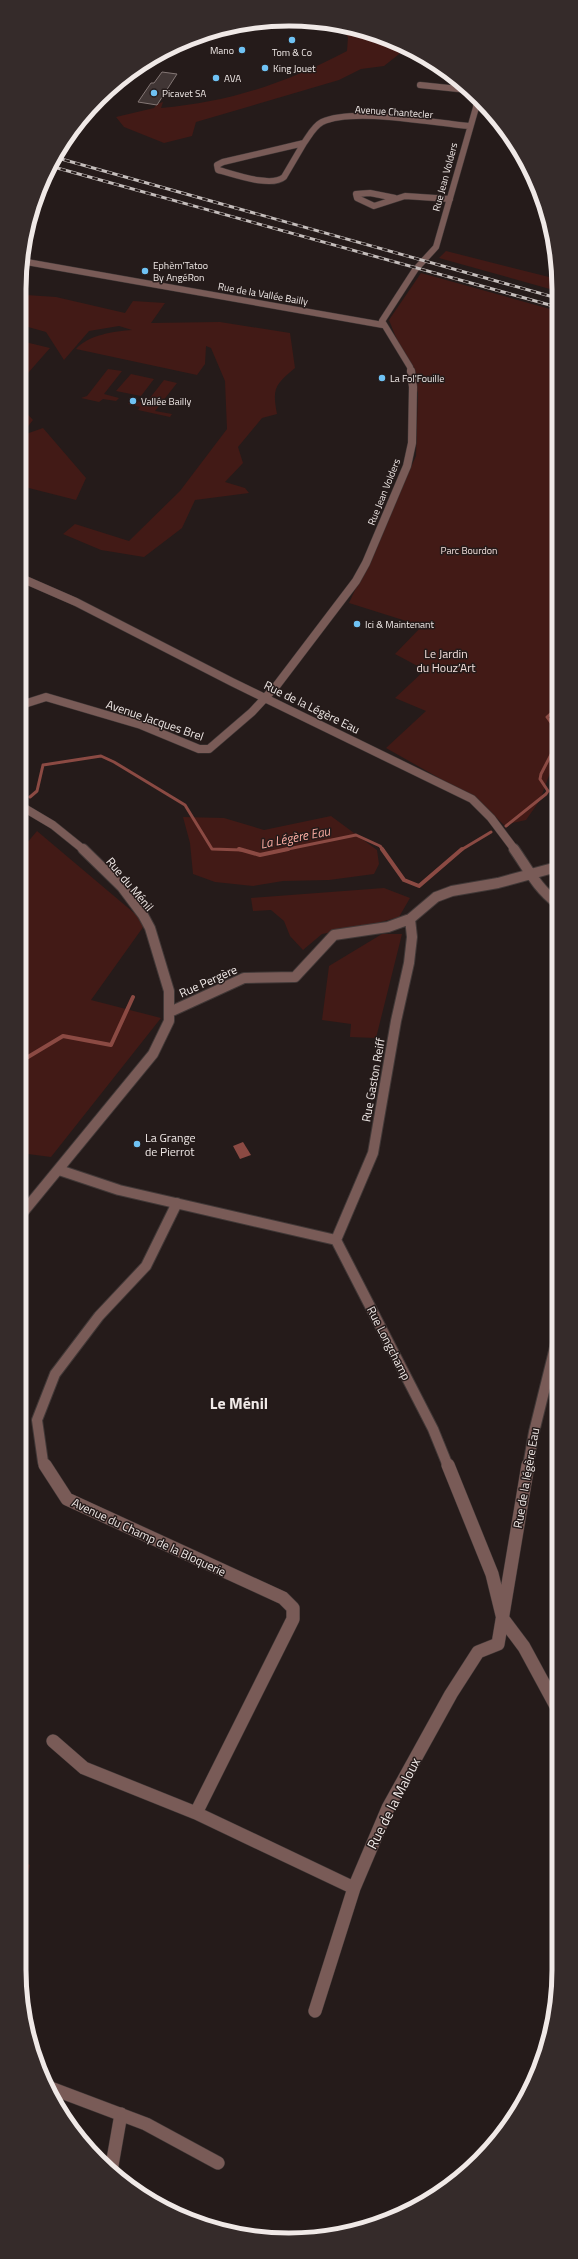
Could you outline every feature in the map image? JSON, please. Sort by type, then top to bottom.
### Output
[{"type":"street","points":[[420,85],[460,89]]},
{"type":"street","name":"Rue Jean Volders","points":[[265,698],[277,686],[356,581],[366,563],[407,466],[412,443],[412,380],[407,362],[382,325],[384,317],[415,270],[436,247],[469,126],[476,106]]},
{"type":"street","name":"Avenue Chantecler","points":[[305,143],[223,162],[217,165],[218,170],[270,182],[279,181],[284,177],[305,143],[319,124],[333,118],[362,117],[469,126]]},
{"type":"street","points":[[395,198],[365,192],[356,194],[357,198],[374,206],[395,198],[415,195],[450,199]]},
{"type":"street","name":"Rue de la Vallée Bailly","points":[[28,261],[382,325]]},
{"type":"street","name":"Rue de la Légère Eau","points":[[26,580],[76,602],[265,698],[472,799],[491,818],[521,859],[529,874],[545,894],[552,899]]},
{"type":"street","name":"Avenue Jacques Brel","points":[[26,703],[38,698],[46,697],[141,725],[205,750],[209,749],[265,698]]},
{"type":"street","name":"Rue du Ménil","points":[[26,809],[56,827],[78,844],[110,875],[138,908],[150,927],[167,981],[172,1011]]},
{"type":"street","name":"Rue Pergère","points":[[26,1209],[152,1054],[166,1034],[172,1011],[244,978],[295,977],[334,934],[388,927],[410,918],[436,897],[452,891],[498,883],[552,869]]},
{"type":"street","name":"Rue Gaston Reiff","points":[[336,1240],[373,1153],[396,1021],[409,962],[412,937],[410,918]]},
{"type":"street","points":[[58,1170],[119,1190],[336,1240]]},
{"type":"street","name":"Avenue du Champ de la Bloquerie","points":[[178,1204],[146,1266],[99,1316],[55,1374],[37,1420],[43,1462],[67,1499],[282,1598],[293,1608],[293,1619],[196,1813]]},
{"type":"street","name":"Rue Longchamp","points":[[336,1240],[433,1429],[492,1574],[504,1619],[524,1647],[552,1699]]},
{"type":"street","name":"Rue de la légère Eau","points":[[504,1619],[509,1570],[534,1432],[552,1359]]},
{"type":"street","name":"Rue de la Maloux","points":[[316,2010],[354,1888],[388,1808],[451,1694],[478,1652],[498,1644],[504,1619]]},
{"type":"street","points":[[53,1741],[84,1768],[196,1813],[354,1888]]},
{"type":"street","points":[[55,2089],[146,2124],[218,2163]]},
{"type":"street","points":[[112,2165],[121,2114]]},
{"type":"green space","points":[[343,32],[374,40],[402,52],[384,66],[361,69],[339,80],[196,122],[192,136],[164,143],[124,127],[116,117],[154,108],[157,104],[163,102],[161,108],[211,101],[234,96],[280,82],[347,51],[348,37]]},
{"type":"green space","points":[[446,251],[551,278],[552,290],[439,258]]},
{"type":"green space","name":"Parc Bourdon","points":[[421,273],[552,310],[552,768],[540,800],[526,820],[504,825],[478,800],[386,748],[426,711],[395,698],[425,670],[395,654],[422,626],[349,603],[416,456],[418,393],[389,320]]},
{"type":"green space","points":[[26,295],[56,297],[125,313],[133,301],[165,303],[151,323],[220,322],[290,333],[295,368],[279,383],[275,393],[277,414],[262,418],[238,447],[243,463],[225,482],[245,488],[249,493],[195,500],[182,528],[144,557],[101,550],[63,534],[75,524],[129,541],[180,491],[227,429],[225,381],[211,348],[206,346],[205,364],[197,375],[76,349],[87,340],[95,337],[118,331],[132,330],[119,326],[89,331],[64,360],[46,332],[26,326]]},
{"type":"green space","points":[[26,342],[50,348],[26,375]]},
{"type":"green space","points":[[108,369],[122,371],[104,394],[119,398],[116,401],[103,399],[99,402],[81,398],[87,396]]},
{"type":"green space","points":[[131,374],[154,379],[141,396],[116,391]]},
{"type":"green space","points":[[164,380],[177,383],[155,411],[172,414],[170,417],[138,410],[140,407],[128,404],[131,400],[146,403]]},
{"type":"green space","points":[[26,412],[33,420],[26,429]]},
{"type":"green space","points":[[43,428],[86,478],[76,500],[26,487],[26,434]]},
{"type":"green space","points":[[331,816],[377,850],[379,864],[374,874],[329,880],[283,881],[253,886],[215,882],[193,874],[190,843],[183,817],[224,818],[264,830]]},
{"type":"green space","points":[[37,831],[146,923],[91,1000],[161,1018],[51,1157],[26,1154],[26,844]]},
{"type":"green space","points":[[384,888],[410,898],[399,917],[370,925],[322,934],[303,950],[290,936],[284,921],[271,910],[253,911],[251,898]]},
{"type":"green space","points":[[382,934],[402,934],[376,1038],[350,1037],[351,1024],[322,1020],[329,966]]},
{"type":"green space","points":[[26,1863],[30,1865],[26,1882]]},
{"type":"shaded area","points":[[243,1142],[251,1155],[240,1159],[233,1146]]},
{"type":"building","name":"Picavet SA","points":[[162,72],[177,74],[157,105],[138,102],[151,83],[154,83]]},
{"type":"waterway","name":"La Légère Eau","points":[[552,712],[547,717],[552,724]]},
{"type":"waterway","name":"La Légère Eau","points":[[506,826],[548,791],[540,779],[552,753]]},
{"type":"waterway","name":"La Légère Eau","points":[[30,797],[37,791],[43,765],[101,756],[114,762],[185,805],[212,849],[242,850]]},
{"type":"waterway","name":"La Légère Eau","points":[[461,850],[491,832]]},
{"type":"waterway","name":"La Légère Eau","points":[[283,850],[356,835],[380,846],[383,850]]},
{"type":"waterway","name":"La Légère Eau","points":[[239,849],[260,855],[288,849]]},
{"type":"waterway","name":"La Légère Eau","points":[[382,849],[404,880],[419,886],[462,849]]},
{"type":"waterway","points":[[26,1058],[63,1036],[111,1045],[133,997]]},
{"type":"railway","points":[[60,159],[552,297]]},
{"type":"railway","points":[[56,168],[552,306]]},
{"type":"place","name":"Tom & Co","points":[[292,40]]},
{"type":"place","name":"Mano","points":[[242,50]]},
{"type":"place","name":"King Jouet","points":[[265,68]]},
{"type":"place","name":"AVA","points":[[216,78]]},
{"type":"place","name":"Picavet SA","points":[[154,93]]},
{"type":"place","name":"Ephèm'Tatoo By AngéRon","points":[[145,271]]},
{"type":"place","name":"La Fol'Fouille","points":[[382,378]]},
{"type":"place","name":"Vallée Bailly","points":[[133,401]]},
{"type":"place","name":"Ici & Maintenant","points":[[357,624]]},
{"type":"place","name":"La Grange de Pierrot","points":[[137,1144]]},
{"type":"district","name":"Le Ménil","points":[[239,1403]]},
{"type":"park label","name":"Le Jardin du Houz’Art","points":[[446,660]]}]
